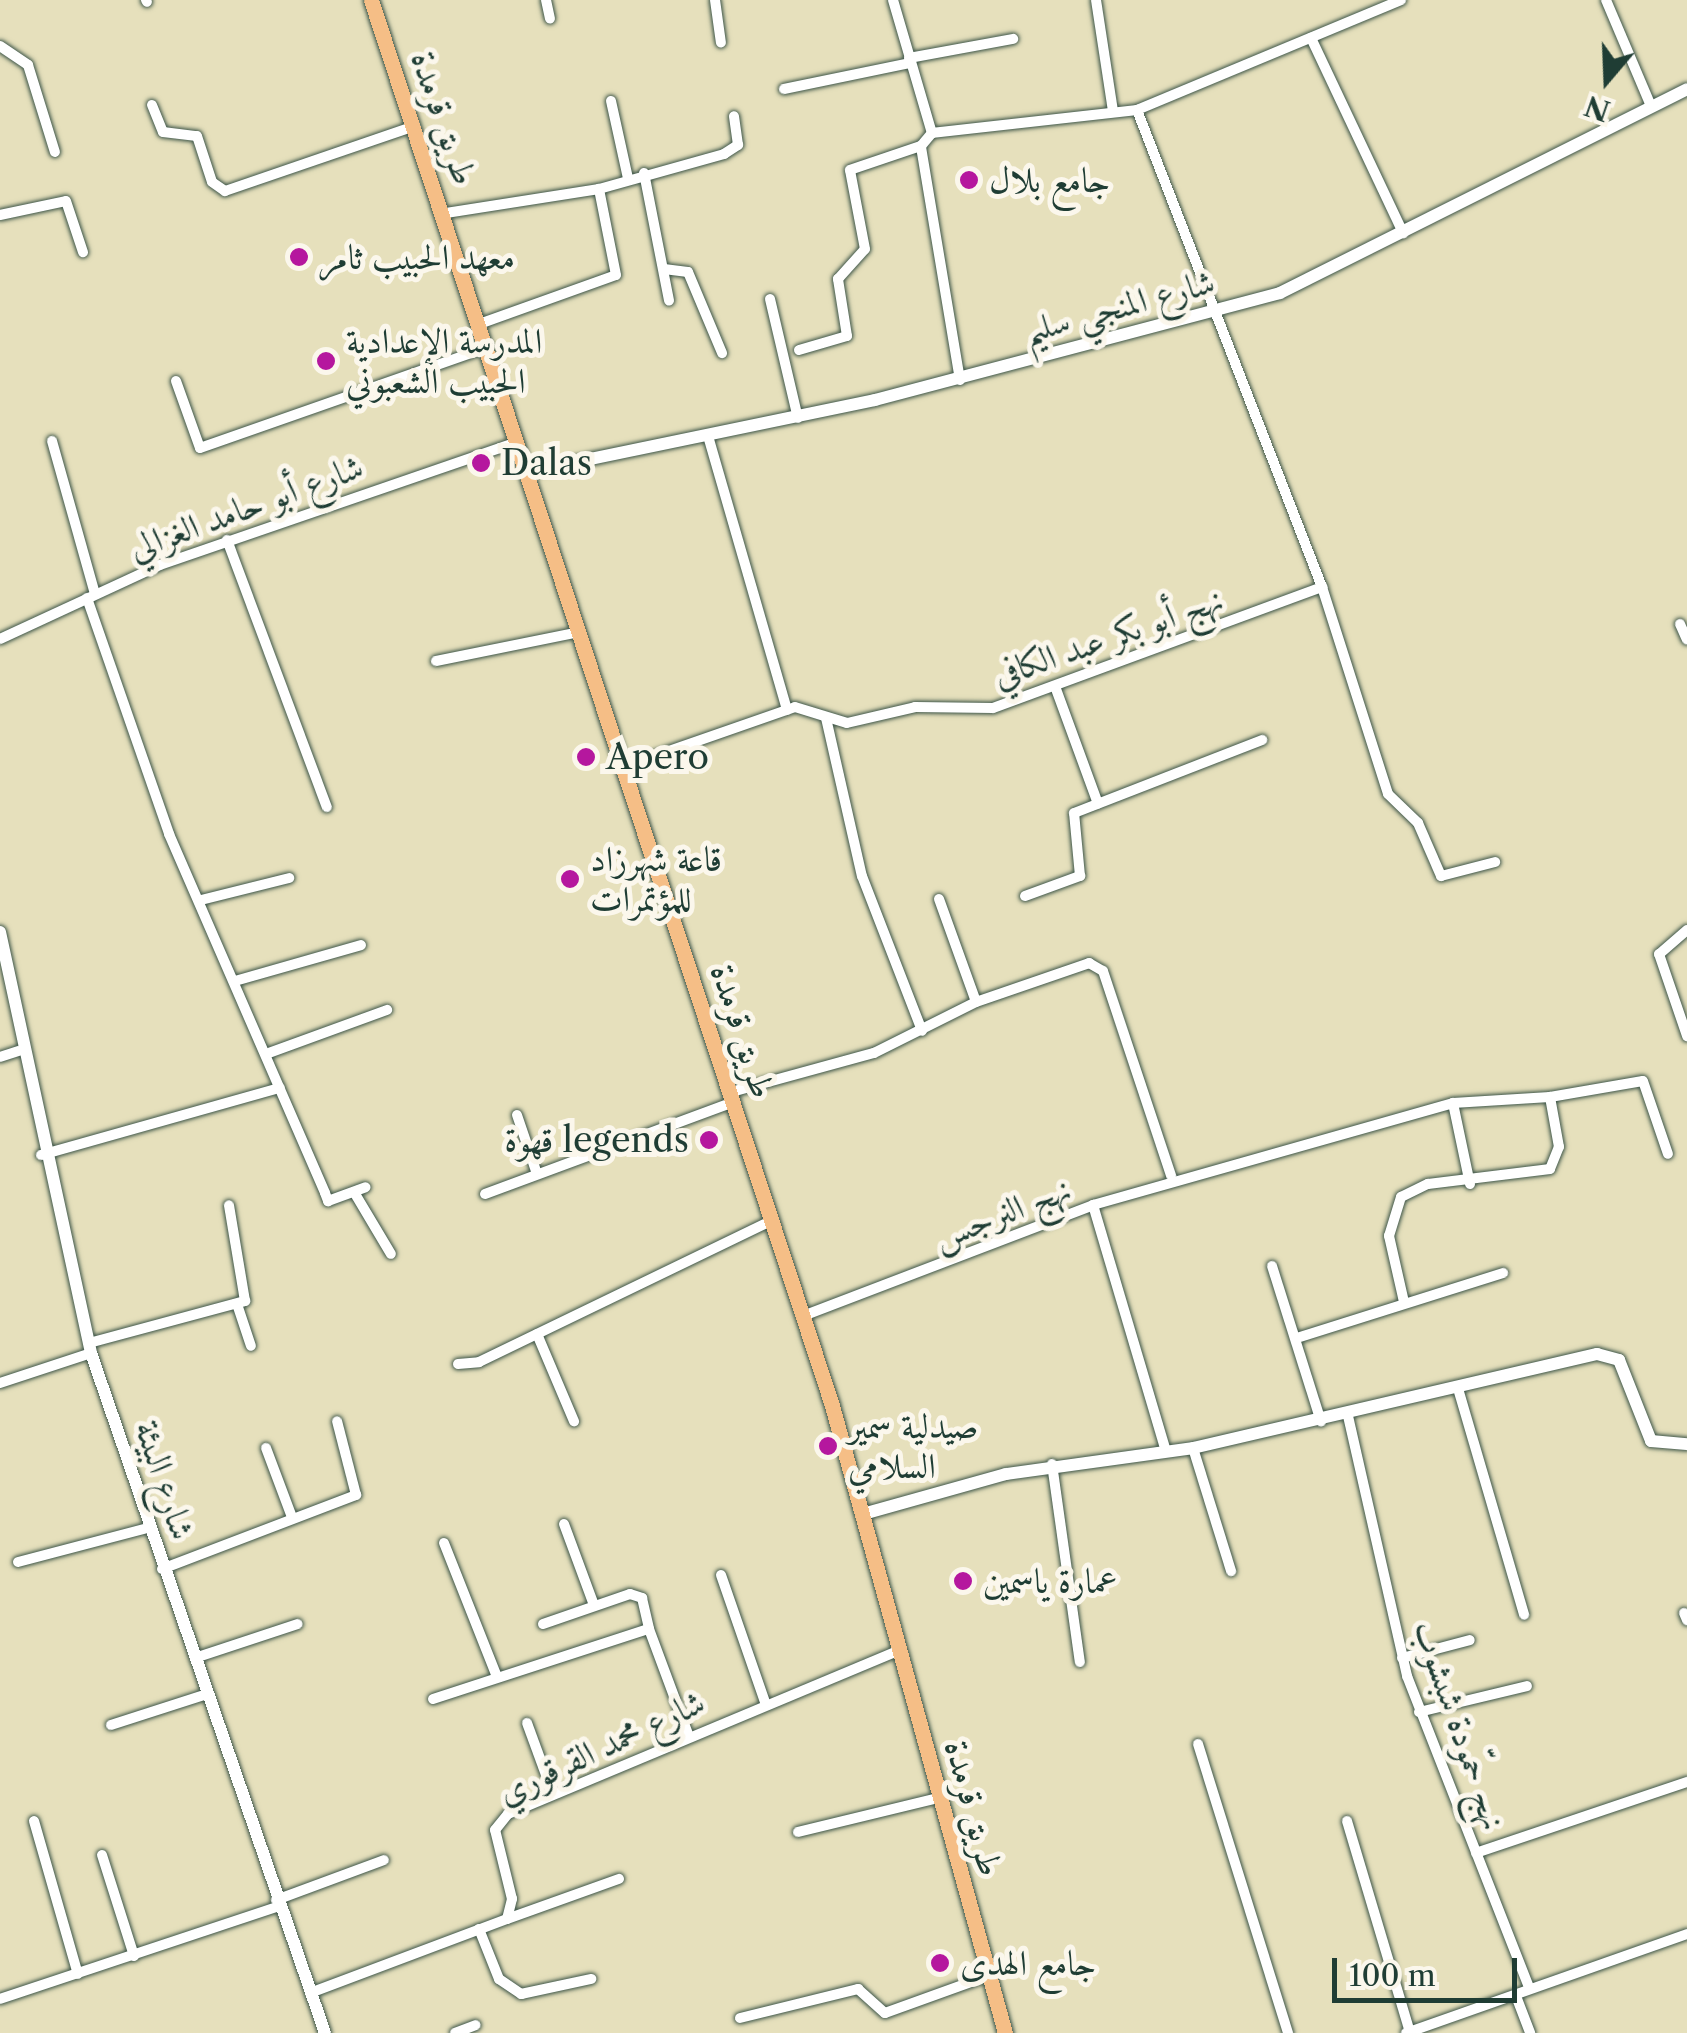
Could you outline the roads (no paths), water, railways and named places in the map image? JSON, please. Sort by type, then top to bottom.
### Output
[{"type":"main road","name":"طريق قرمدة","points":[[372,0],[490,347],[803,1316],[863,1514],[1004,2033]]},
{"type":"street","points":[[546,0],[550,19]]},
{"type":"street","points":[[715,0],[721,43]]},
{"type":"street","points":[[893,0],[932,133]]},
{"type":"street","points":[[1096,0],[1113,111]]},
{"type":"street","points":[[799,350],[847,336],[838,279],[865,249],[850,170],[921,146],[932,133],[1137,110],[1402,0]]},
{"type":"street","points":[[1606,0],[1650,106]]},
{"type":"street","points":[[1311,38],[1403,233]]},
{"type":"street","points":[[784,89],[1013,39]]},
{"type":"street","points":[[0,46],[28,65],[55,152]]},
{"type":"street","name":"شارع المنجي سليم","points":[[528,472],[798,418],[960,380],[1280,293],[1687,89]]},
{"type":"street","points":[[611,101],[628,178]]},
{"type":"street","points":[[152,104],[163,132],[198,136],[212,182],[225,191],[416,126]]},
{"type":"street","points":[[1137,110],[1211,314],[1322,586],[1388,794],[1418,823],[1442,876],[1494,862]]},
{"type":"street","points":[[446,213],[599,189],[644,172],[733,150],[734,116]]},
{"type":"street","points":[[921,146],[960,380]]},
{"type":"street","points":[[644,172],[668,301]]},
{"type":"street","points":[[482,323],[616,275],[599,189]]},
{"type":"street","points":[[0,215],[66,201],[84,252]]},
{"type":"street","points":[[664,268],[688,272],[722,352]]},
{"type":"street","points":[[770,299],[798,418]]},
{"type":"street","points":[[176,382],[200,448],[490,347]]},
{"type":"street","points":[[623,766],[786,710],[708,436]]},
{"type":"street","points":[[52,441],[91,596],[201,900],[280,1088],[328,1200],[366,1187]]},
{"type":"street","name":"شارع أبو حامد الغزالي","points":[[0,639],[91,596],[227,540],[518,442]]},
{"type":"street","points":[[227,540],[327,806]]},
{"type":"street","name":"نهج أبو بكر عبد الكافي","points":[[786,710],[809,707],[826,718],[982,710],[1056,689],[1322,586]]},
{"type":"street","points":[[1680,624],[1687,640]]},
{"type":"street","points":[[436,661],[580,632]]},
{"type":"street","points":[[1056,689],[1098,804]]},
{"type":"street","points":[[826,718],[862,876],[922,1031]]},
{"type":"street","points":[[1025,896],[1080,876],[1069,823],[1098,804],[1262,740]]},
{"type":"street","points":[[201,900],[288,878]]},
{"type":"street","points":[[938,899],[976,1002]]},
{"type":"street","points":[[1687,930],[1659,954],[1687,1036]]},
{"type":"street","name":"شارع البيئة","points":[[0,932],[42,1155],[90,1348],[162,1569],[325,2033]]},
{"type":"street","points":[[235,981],[362,945]]},
{"type":"street","points":[[485,1194],[732,1097],[922,1031],[976,1002],[1098,965],[1171,1176]]},
{"type":"street","points":[[266,1054],[387,1010]]},
{"type":"street","points":[[0,1057],[20,1051]]},
{"type":"street","points":[[1092,1205],[1171,1176],[1453,1103],[1550,1097],[1644,1081],[1668,1154]]},
{"type":"street","points":[[42,1155],[280,1088]]},
{"type":"street","points":[[1404,1302],[1390,1236],[1401,1197],[1428,1184],[1470,1184],[1553,1166],[1550,1097]]},
{"type":"street","points":[[1453,1103],[1470,1184]]},
{"type":"street","points":[[517,1115],[536,1174]]},
{"type":"street","points":[[354,1192],[391,1254]]},
{"type":"street","points":[[0,1384],[90,1348],[237,1304],[248,1291],[230,1204]]},
{"type":"street","name":"نهج النرجس","points":[[803,1316],[1092,1205],[1166,1451]]},
{"type":"street","points":[[458,1364],[537,1334],[771,1220]]},
{"type":"street","points":[[1272,1266],[1300,1337],[1321,1421]]},
{"type":"street","points":[[1300,1337],[1503,1273]]},
{"type":"street","points":[[237,1304],[251,1346]]},
{"type":"street","points":[[537,1334],[574,1421]]},
{"type":"street","points":[[863,1514],[1052,1464],[1194,1448],[1459,1392],[1587,1356],[1614,1357],[1651,1442],[1687,1444]]},
{"type":"street","points":[[1459,1392],[1524,1615]]},
{"type":"street","name":"نهج حمّودة شبشوب","points":[[1348,1416],[1402,1658],[1528,1988]]},
{"type":"street","points":[[162,1569],[356,1495],[359,1484],[337,1421]]},
{"type":"street","points":[[266,1448],[292,1518]]},
{"type":"street","points":[[1194,1448],[1231,1572]]},
{"type":"street","points":[[1052,1464],[1080,1662]]},
{"type":"street","points":[[564,1524],[594,1605]]},
{"type":"street","points":[[18,1562],[148,1528]]},
{"type":"street","points":[[444,1543],[497,1677]]},
{"type":"street","points":[[721,1575],[765,1702]]},
{"type":"street","points":[[543,1624],[594,1605],[642,1598],[649,1630],[688,1734]]},
{"type":"street","points":[[195,1658],[298,1624]]},
{"type":"street","points":[[433,1699],[649,1630]]},
{"type":"street","points":[[1402,1658],[1470,1640]]},
{"type":"street","name":"شارع محمد القرقوري","points":[[507,1919],[512,1899],[495,1830],[552,1794],[765,1702],[901,1650]]},
{"type":"street","points":[[1420,1712],[1527,1686]]},
{"type":"street","points":[[111,1725],[207,1694]]},
{"type":"street","points":[[528,1723],[552,1794]]},
{"type":"street","points":[[1198,1744],[1288,2033]]},
{"type":"street","points":[[1476,1853],[1687,1782]]},
{"type":"street","points":[[798,1832],[939,1798]]},
{"type":"street","points":[[34,1821],[78,1974]]},
{"type":"street","points":[[1347,1822],[1409,2033],[1687,1934]]},
{"type":"street","points":[[102,1855],[134,1956]]},
{"type":"street","points":[[0,1999],[134,1956],[384,1860]]},
{"type":"street","points":[[310,1993],[620,1879]]},
{"type":"street","points":[[479,1930],[499,1980],[521,1994],[592,1980]]},
{"type":"street","points":[[740,2018],[858,1989],[885,2013],[988,1976]]},
{"type":"street","points":[[1516,1996],[1530,2033]]},
{"type":"street","points":[[454,2033],[476,2025]]},
{"type":"place","name":"جامع بلال","points":[[969,180]]},
{"type":"place","name":"معهد الحبيب ثامر","points":[[299,257]]},
{"type":"place","name":"المدرسة الإعدادية الحبيب الشعبوني","points":[[326,361]]},
{"type":"place","name":"Dalas","points":[[481,463]]},
{"type":"place","name":"Apero","points":[[586,757]]},
{"type":"place","name":"قاعة شهرزاد للمؤتمرات","points":[[570,879]]},
{"type":"place","name":"قهوة legends","points":[[709,1140]]},
{"type":"place","name":"صيدلية سمير السلامي","points":[[828,1446]]},
{"type":"place","name":"عمارة ياسمين","points":[[963,1581]]},
{"type":"place","name":"جامع الهدى","points":[[940,1963]]}]
